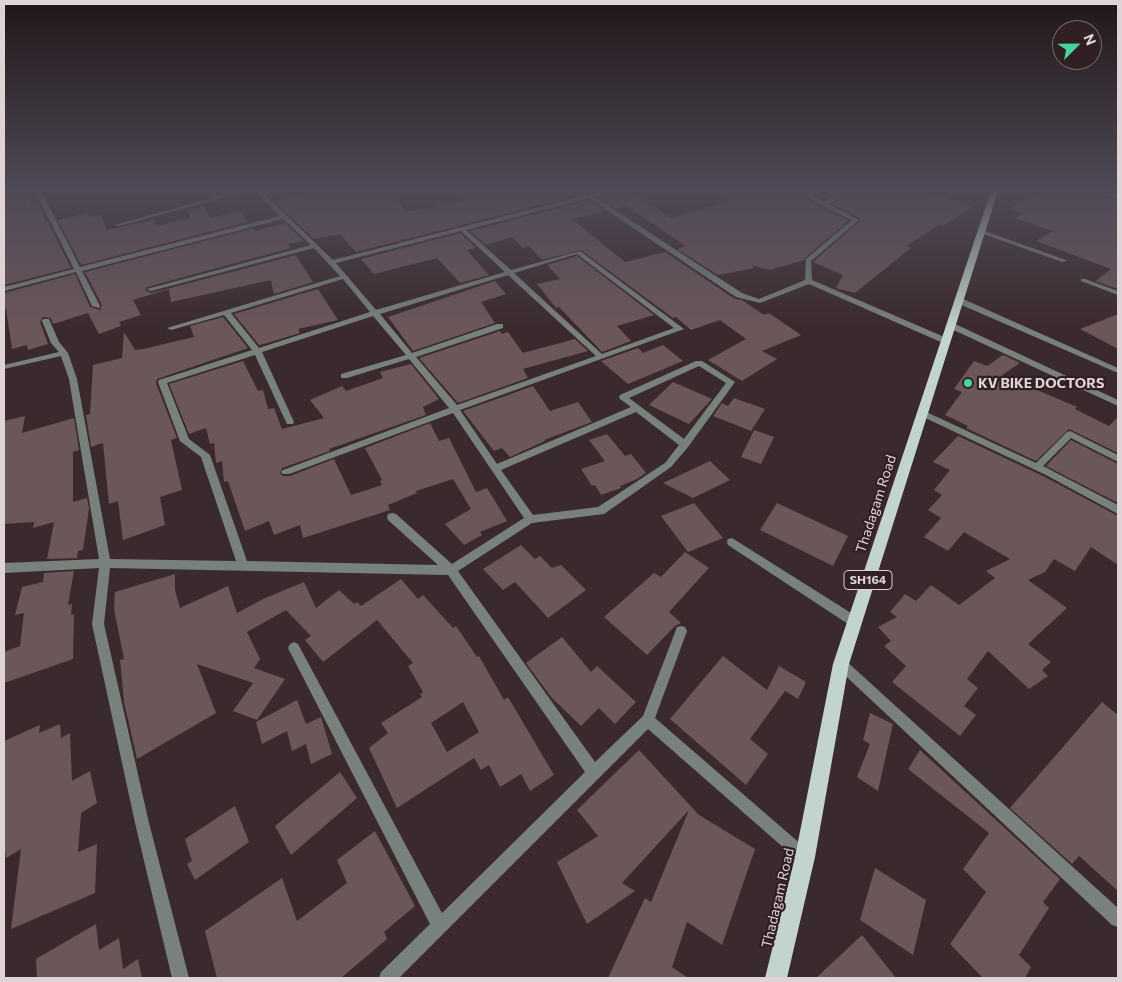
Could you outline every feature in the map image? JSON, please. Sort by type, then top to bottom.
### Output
[{"type":"main road","name":"Thadagam Road","points":[[776,978],[805,857],[841,664],[950,324],[960,301],[980,237]]},
{"type":"street","points":[[62,237],[96,306]]},
{"type":"street","points":[[4,289],[204,237]]},
{"type":"street","points":[[305,237],[332,262],[455,408],[530,519]]},
{"type":"street","points":[[332,262],[431,237]]},
{"type":"street","points":[[471,237],[601,357]]},
{"type":"street","points":[[652,237],[750,300],[760,300],[810,281],[946,341]]},
{"type":"street","points":[[810,281],[808,260],[836,237]]},
{"type":"street","points":[[996,237],[1064,261]]},
{"type":"street","points":[[151,289],[315,246]]},
{"type":"street","points":[[243,565],[205,454],[185,441],[162,382],[375,313],[578,252],[680,329],[455,408],[286,472]]},
{"type":"street","points":[[171,328],[344,277]]},
{"type":"street","points":[[1083,280],[1118,293]]},
{"type":"street","points":[[960,301],[1118,370]]},
{"type":"street","points":[[226,312],[256,351],[290,422]]},
{"type":"street","points":[[46,321],[55,343],[64,353],[72,379],[105,563],[98,624],[142,823],[180,978]]},
{"type":"street","points":[[950,324],[1118,403]]},
{"type":"street","points":[[344,376],[500,326]]},
{"type":"street","points":[[4,367],[64,353]]},
{"type":"street","points":[[4,568],[105,563],[451,570],[530,519],[600,511],[668,465],[685,446],[731,382],[699,363],[623,397],[685,446]]},
{"type":"street","points":[[496,468],[637,408]]},
{"type":"street","points":[[922,413],[1037,467],[1118,510]]},
{"type":"street","points":[[1037,467],[1070,434],[1118,459]]},
{"type":"street","points":[[392,518],[451,570],[594,772]]},
{"type":"street","points":[[732,542],[854,622]]},
{"type":"street","points":[[387,978],[648,720],[681,631]]},
{"type":"street","points":[[294,648],[440,926]]},
{"type":"street","points":[[841,664],[1118,919]]},
{"type":"street","points":[[648,720],[805,857]]},
{"type":"building","points":[[4,237],[55,237],[71,268],[4,285]]},
{"type":"building","points":[[67,237],[190,237],[81,265]]},
{"type":"building","points":[[221,237],[300,237],[304,241],[288,244],[291,248],[147,287],[145,290],[151,293],[296,255],[313,282],[274,294],[271,280],[171,302],[169,289],[133,300],[141,315],[119,322],[121,326],[99,334],[88,313],[53,324],[51,318],[43,317],[40,322],[48,344],[28,350],[27,345],[12,349],[6,308],[4,309],[4,293],[75,274],[90,307],[100,310],[102,305],[85,272]]},
{"type":"building","points":[[343,237],[415,237],[356,252]]},
{"type":"building","points":[[445,237],[464,237],[476,248],[467,250],[489,275],[460,283],[437,258],[374,274],[361,259]]},
{"type":"building","points":[[477,237],[594,237],[625,262],[665,252],[735,299],[742,300],[764,315],[769,313],[801,335],[762,351],[777,359],[742,381],[708,360],[746,339],[720,320],[691,330],[676,317],[673,318],[581,250],[542,260],[529,246],[523,248],[512,237],[486,245]]},
{"type":"building","points":[[672,237],[830,237],[804,260],[770,270],[751,265],[754,268],[718,275],[677,249],[686,246]]},
{"type":"building","points":[[842,237],[920,237],[906,246],[911,248],[855,293],[836,288],[843,275],[813,262]]},
{"type":"building","points":[[1043,237],[1118,237],[1118,289],[1095,281],[1111,269],[1036,241]]},
{"type":"building","points":[[577,256],[654,315],[617,326],[631,341],[602,352],[559,307],[556,308],[537,284],[560,279],[547,265]]},
{"type":"building","points":[[495,281],[506,294],[481,302],[495,323],[413,351],[388,317]]},
{"type":"building","points":[[318,289],[338,320],[298,329],[300,333],[264,344],[259,345],[234,314]]},
{"type":"building","points":[[1118,314],[1118,349],[1080,329]]},
{"type":"building","points":[[223,317],[248,348],[157,379],[156,383],[177,438],[171,440],[182,490],[160,497],[165,525],[123,540],[118,501],[109,504],[103,443],[91,447],[86,415],[90,414],[93,365],[122,358],[124,332],[135,350],[143,349],[194,337],[190,326]]},
{"type":"building","points":[[500,331],[502,334],[508,332],[523,353],[575,339],[588,351],[523,369],[528,378],[458,403],[419,358]]},
{"type":"building","points":[[663,345],[683,361],[628,384],[601,361],[638,348],[643,353]]},
{"type":"building","points":[[1003,355],[1020,363],[1002,375],[1077,407],[1075,409],[1109,426],[1118,417],[1118,453],[1069,429],[1036,461],[966,428],[968,426],[945,415],[962,392],[954,389],[974,361],[987,366]]},
{"type":"building","points":[[243,361],[258,391],[263,390],[268,409],[274,408],[282,429],[324,418],[310,400],[342,386],[346,391],[383,378],[380,372],[411,364],[439,399],[423,407],[426,415],[329,449],[330,451],[282,468],[280,473],[283,476],[290,476],[334,459],[351,495],[382,485],[380,481],[382,480],[365,448],[430,423],[439,441],[449,438],[476,492],[487,488],[507,521],[480,532],[482,535],[464,545],[445,524],[471,509],[453,479],[416,491],[417,493],[388,505],[390,510],[303,538],[300,525],[274,535],[269,521],[245,531],[228,481],[224,482],[222,461],[216,463],[214,443],[210,444],[206,428],[189,434],[169,384]]},
{"type":"building","points":[[673,382],[712,399],[689,424],[649,405]]},
{"type":"building","points":[[533,386],[550,411],[578,402],[592,422],[544,440],[510,457],[502,448],[494,451],[463,411]]},
{"type":"building","points":[[734,398],[765,409],[751,431],[713,416],[722,403],[728,406]]},
{"type":"building","points":[[25,416],[22,433],[74,418],[79,450],[73,452],[73,502],[87,498],[89,508],[83,550],[78,551],[77,558],[47,559],[54,522],[33,528],[34,522],[4,524],[4,421]]},
{"type":"building","points":[[754,430],[774,437],[761,464],[741,457]]},
{"type":"building","points":[[607,434],[625,456],[631,454],[646,473],[620,486],[621,488],[601,495],[595,485],[592,486],[581,469],[605,461],[589,440]]},
{"type":"building","points":[[958,436],[1045,477],[1118,516],[1118,565],[1091,547],[1075,571],[1054,559],[1045,572],[1028,580],[1067,608],[1028,644],[1051,662],[1042,670],[1048,676],[1029,689],[988,651],[967,679],[978,688],[964,706],[976,715],[960,736],[892,682],[906,666],[884,646],[891,641],[878,627],[897,617],[890,612],[905,594],[916,601],[931,585],[959,605],[995,578],[986,571],[1010,559],[964,532],[948,551],[924,537],[941,518],[928,510],[942,495],[934,490],[950,470],[933,462]]},
{"type":"building","points":[[1071,440],[1118,464],[1118,503],[1046,466]]},
{"type":"building","points":[[710,461],[730,480],[693,498],[663,483]]},
{"type":"building","points":[[694,503],[723,538],[688,552],[661,516]]},
{"type":"building","points":[[777,503],[848,536],[833,566],[760,530]]},
{"type":"building","points":[[521,545],[535,559],[540,556],[552,568],[561,565],[586,590],[548,618],[515,582],[503,590],[483,569]]},
{"type":"building","points":[[685,552],[709,568],[669,612],[681,623],[675,626],[647,655],[604,617],[654,573],[661,577]]},
{"type":"building","points":[[74,571],[68,605],[72,604],[71,615],[74,614],[73,659],[4,683],[4,652],[20,646],[24,613],[15,615],[22,587],[43,582],[44,573]]},
{"type":"building","points":[[175,574],[175,590],[180,608],[228,586],[237,613],[263,599],[304,582],[316,608],[339,590],[354,604],[357,602],[361,606],[401,579],[418,599],[423,595],[453,628],[456,626],[477,657],[479,656],[504,700],[508,697],[554,775],[530,791],[521,774],[500,787],[489,765],[481,770],[474,758],[397,808],[369,748],[388,733],[381,723],[422,697],[420,694],[423,692],[408,666],[413,663],[377,620],[323,662],[305,640],[311,636],[286,610],[247,632],[260,659],[254,668],[285,679],[257,720],[233,711],[253,683],[197,664],[216,713],[137,759],[124,702],[120,660],[124,659],[114,609],[115,592]],"holes":[[[463,702],[479,732],[447,752],[431,723]]]},
{"type":"building","points":[[562,637],[591,672],[597,666],[636,702],[615,724],[599,708],[581,726],[551,697],[526,663]]},
{"type":"building","points":[[723,656],[767,690],[779,666],[806,682],[798,699],[785,691],[750,739],[768,754],[746,785],[670,719]]},
{"type":"building","points":[[297,700],[306,724],[321,717],[332,754],[311,764],[306,744],[292,751],[287,731],[262,744],[256,722]]},
{"type":"building","points":[[1102,702],[1118,715],[1118,891],[1079,856],[1072,864],[1010,808]]},
{"type":"building","points":[[870,713],[893,724],[878,791],[857,777],[870,744],[863,740]]},
{"type":"building","points":[[60,724],[61,738],[70,733],[72,781],[90,771],[97,803],[81,813],[78,852],[97,844],[95,893],[11,929],[21,849],[6,858],[4,845],[4,741],[40,725],[39,733]]},
{"type":"building","points":[[639,750],[699,815],[755,849],[722,945],[687,922],[672,967],[688,978],[608,978],[645,898],[651,902],[689,810],[622,883],[635,891],[587,924],[557,862],[598,836],[577,810]]},
{"type":"building","points":[[920,750],[1060,879],[1043,902],[1049,908],[1019,955],[1031,967],[1025,978],[983,978],[950,944],[986,892],[963,869],[989,833],[908,769]]},
{"type":"building","points":[[340,772],[357,798],[291,855],[275,826]]},
{"type":"building","points":[[235,806],[249,842],[195,880],[187,864],[192,861],[185,839]]},
{"type":"building","points":[[375,831],[415,906],[384,932],[387,939],[341,978],[217,978],[205,931],[282,878],[297,921],[347,883],[337,860]]},
{"type":"building","points":[[875,868],[926,900],[913,955],[860,920]]},
{"type":"building","points":[[96,924],[99,950],[119,938],[123,969],[138,959],[142,978],[37,978],[36,959]]},
{"type":"building","points":[[862,935],[896,978],[816,978]]},
{"type":"place","name":"KV BIKE DOCTORS","points":[[968,383]]}]
